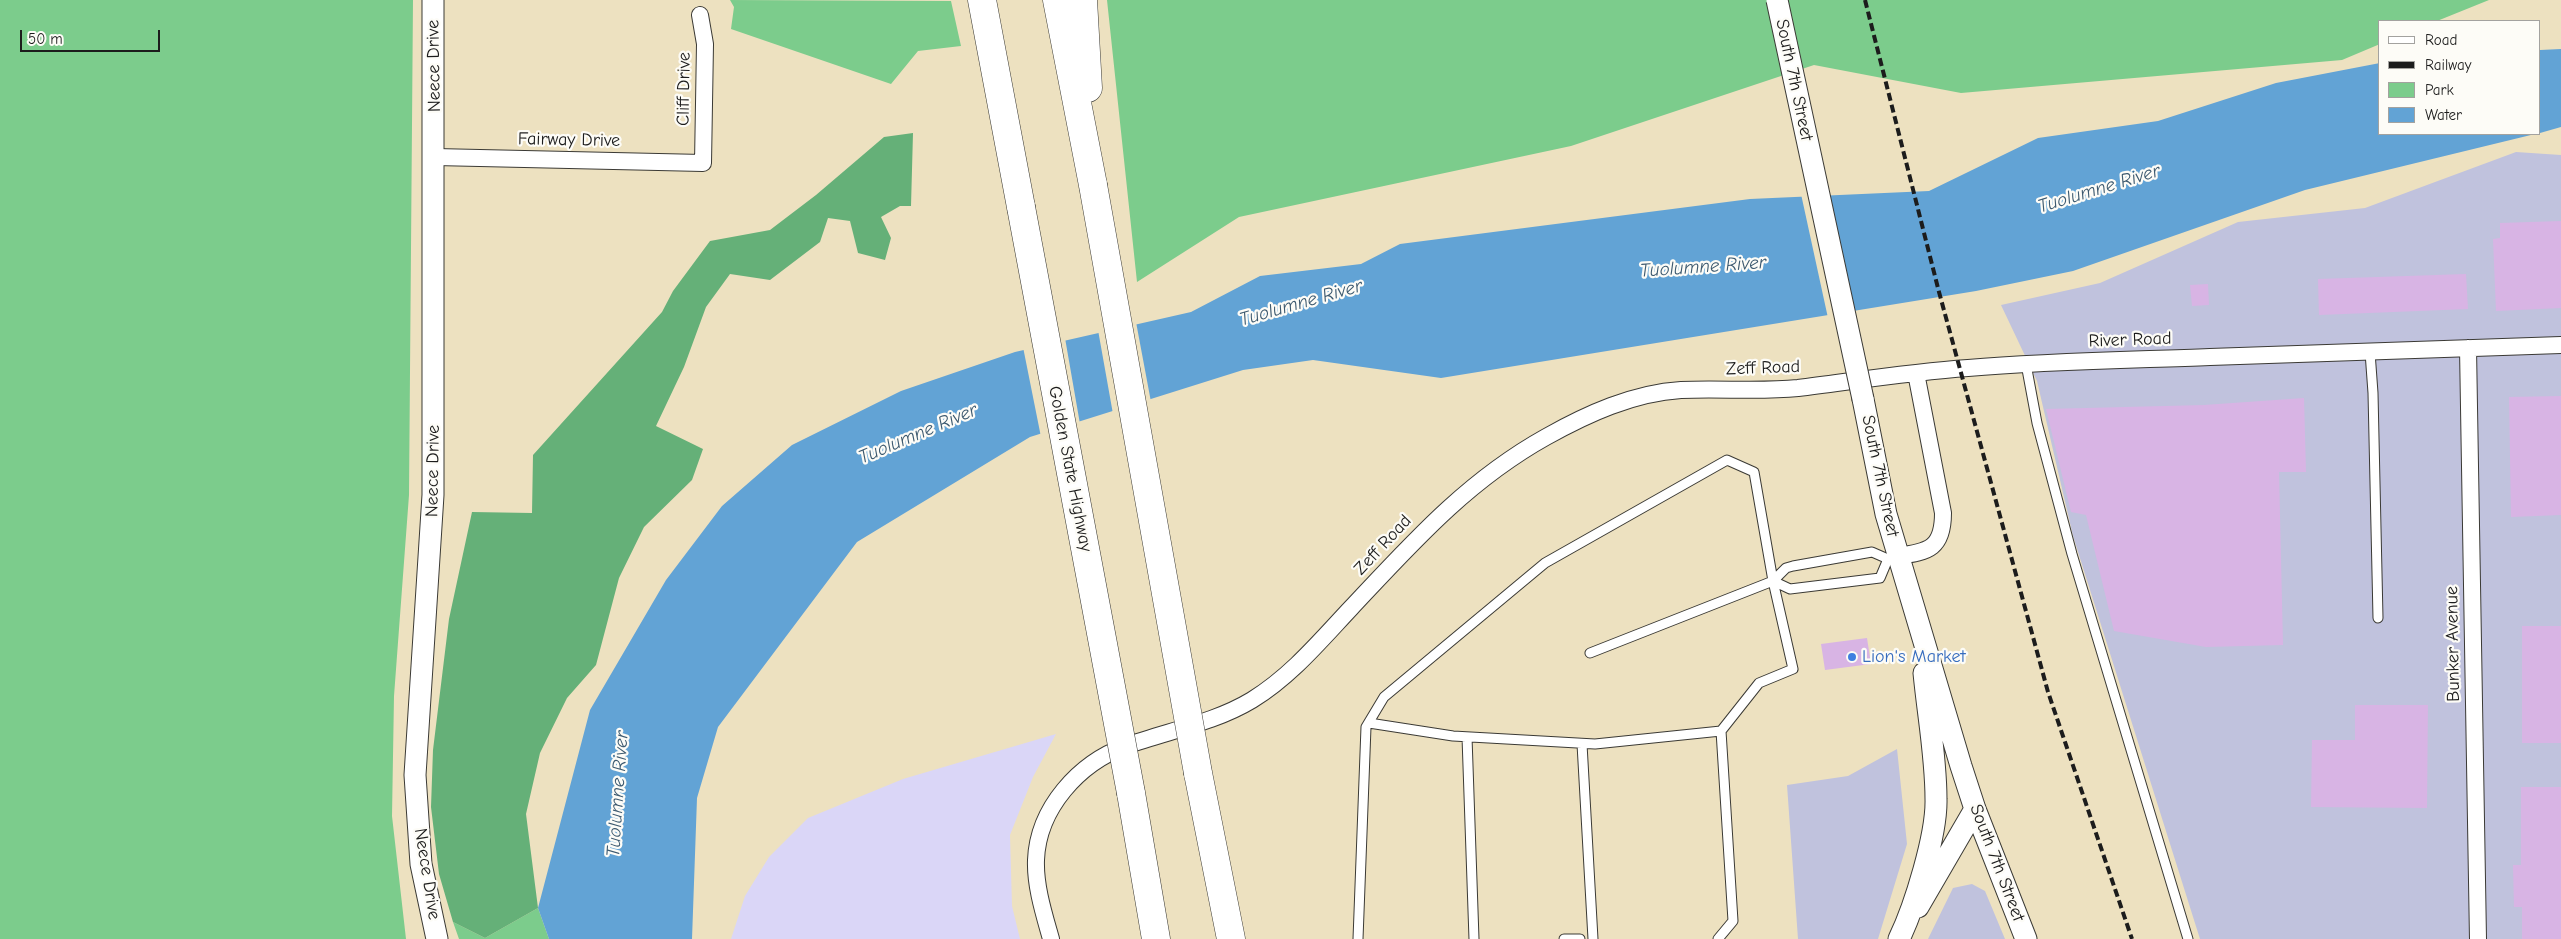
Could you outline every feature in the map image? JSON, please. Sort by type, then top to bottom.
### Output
[{"type":"highway","name":"Golden State Highway","points":[[982,0],[1131,793],[1156,939]]},
{"type":"highway","points":[[1071,8],[1093,185],[1198,773],[1231,939]]},
{"type":"street","name":"Neece Drive","points":[[433,0],[435,157],[433,496],[415,775],[421,864],[438,939]]},
{"type":"street","name":"South 7th Street","points":[[1777,0],[1863,399],[1893,557],[1917,619],[1975,809],[2026,939]]},
{"type":"street","name":"Cliff Drive","points":[[700,15],[705,44],[703,163]]},
{"type":"street","name":"Fairway Drive","points":[[435,157],[703,163]]},
{"type":"street","name":"River Road","points":[[1916,373],[2026,364],[2561,345]]},
{"type":"street","name":"Bunker Avenue","points":[[2468,348],[2478,939]]},
{"type":"street","points":[[1893,557],[1924,553],[1937,542],[1943,528],[1943,513],[1916,373]]},
{"type":"street","name":"Zeff Road","points":[[1051,939],[1038,884],[1036,861],[1043,825],[1051,808],[1066,788],[1092,763],[1107,754],[1221,714],[1248,703],[1265,692],[1308,654],[1430,524],[1463,493],[1502,464],[1572,423],[1643,396],[1678,390],[1784,389],[1916,373]]},
{"type":"street","points":[[1904,930],[1930,843],[1936,800],[1917,619]]},
{"type":"street","points":[[1904,930],[1975,809]]},
{"type":"lane","points":[[2370,352],[2374,393],[2378,618]]},
{"type":"lane","points":[[2026,364],[2037,423],[2072,554],[2188,939]]},
{"type":"lane","points":[[1358,939],[1366,728],[1384,697],[1545,563],[1727,460],[1754,472],[1773,581],[1793,669],[1759,684],[1721,731],[1733,921],[1718,939]]},
{"type":"lane","points":[[1590,653],[1773,581],[1786,568],[1872,552],[1893,557],[1880,578],[1790,589],[1773,581]]},
{"type":"lane","points":[[1369,723],[1467,737],[1582,744],[1721,731]]},
{"type":"lane","points":[[1467,737],[1474,939]]},
{"type":"lane","points":[[1582,744],[1593,939]]},
{"type":"lane","points":[[1564,939],[1580,939]]},
{"type":"shaded area","points":[[2516,152],[2561,155],[2561,939],[2200,939],[2073,536],[2037,381],[2001,305],[2100,283],[2238,222],[2365,208]]},
{"type":"shaded area","points":[[1056,734],[1033,777],[1010,835],[1012,906],[1020,939],[731,939],[745,896],[769,857],[808,818],[903,779]]},
{"type":"shaded area","points":[[1897,749],[1907,844],[1878,939],[1798,939],[1787,785],[1848,776]]},
{"type":"shaded area","points":[[1972,884],[1985,891],[2005,939],[1928,939],[1953,888]]},
{"type":"green space","points":[[0,0],[413,0],[409,495],[394,696],[392,816],[406,939],[0,939]]},
{"type":"green space","points":[[730,0],[951,1],[961,46],[918,51],[891,84],[731,29],[734,7]]},
{"type":"green space","points":[[1107,0],[2489,0],[2439,20],[2378,20],[2378,45],[2342,60],[1961,93],[1814,65],[1571,146],[1239,217],[1137,282]]},
{"type":"green space","points":[[913,133],[911,206],[900,206],[881,217],[891,238],[885,260],[858,253],[850,221],[828,218],[820,242],[770,280],[730,274],[706,307],[684,367],[656,426],[703,449],[692,480],[644,527],[619,578],[596,665],[567,698],[540,753],[526,814],[538,908],[485,938],[453,922],[439,874],[431,807],[433,750],[449,619],[472,512],[532,513],[533,455],[662,312],[673,291],[710,241],[770,230],[816,195],[884,137]]},
{"type":"green space","points":[[538,908],[549,939],[459,939],[453,922],[485,938]]},
{"type":"water","points":[[2561,49],[2561,127],[2541,133],[2541,50]]},
{"type":"water","name":"Tuolumne River","points":[[2378,63],[2378,135],[2531,135],[2305,190],[2073,271],[1976,291],[1441,378],[1313,360],[1243,370],[1030,437],[857,542],[718,727],[697,798],[692,939],[549,939],[538,908],[590,710],[666,580],[722,506],[792,445],[901,391],[1015,352],[1191,312],[1260,276],[1361,264],[1400,244],[1750,199],[1929,191],[2038,138],[2158,121],[2276,83]]},
{"type":"pier","points":[[1828,193],[1854,313],[1828,318],[1801,194]]},
{"type":"pier","points":[[1136,322],[1151,402],[1113,414],[1098,330]]},
{"type":"pier","points":[[1065,338],[1080,424],[1041,437],[1023,347]]},
{"type":"building","points":[[2561,221],[2561,308],[2496,311],[2493,239],[2500,238],[2500,223]]},
{"type":"building","points":[[2466,274],[2468,309],[2319,315],[2318,279]]},
{"type":"building","points":[[2208,284],[2209,305],[2192,306],[2190,285]]},
{"type":"building","points":[[2561,396],[2561,515],[2511,517],[2509,397]]},
{"type":"building","points":[[2304,398],[2306,472],[2279,472],[2283,645],[2206,647],[2114,631],[2086,515],[2071,512],[2046,409],[2204,405]]},
{"type":"building","points":[[2522,626],[2561,626],[2561,743],[2522,743]]},
{"type":"building","points":[[1867,638],[1871,664],[1825,670],[1821,644]]},
{"type":"building","points":[[2355,705],[2428,705],[2427,808],[2311,807],[2312,740],[2355,740]]},
{"type":"building","points":[[2521,787],[2561,787],[2561,939],[2522,939],[2522,907],[2514,907],[2513,865],[2521,865]]},
{"type":"railway","points":[[1865,0],[1939,292],[2048,692],[2132,939]]},
{"type":"place","name":"Lion's Market","points":[[1852,657]]}]
